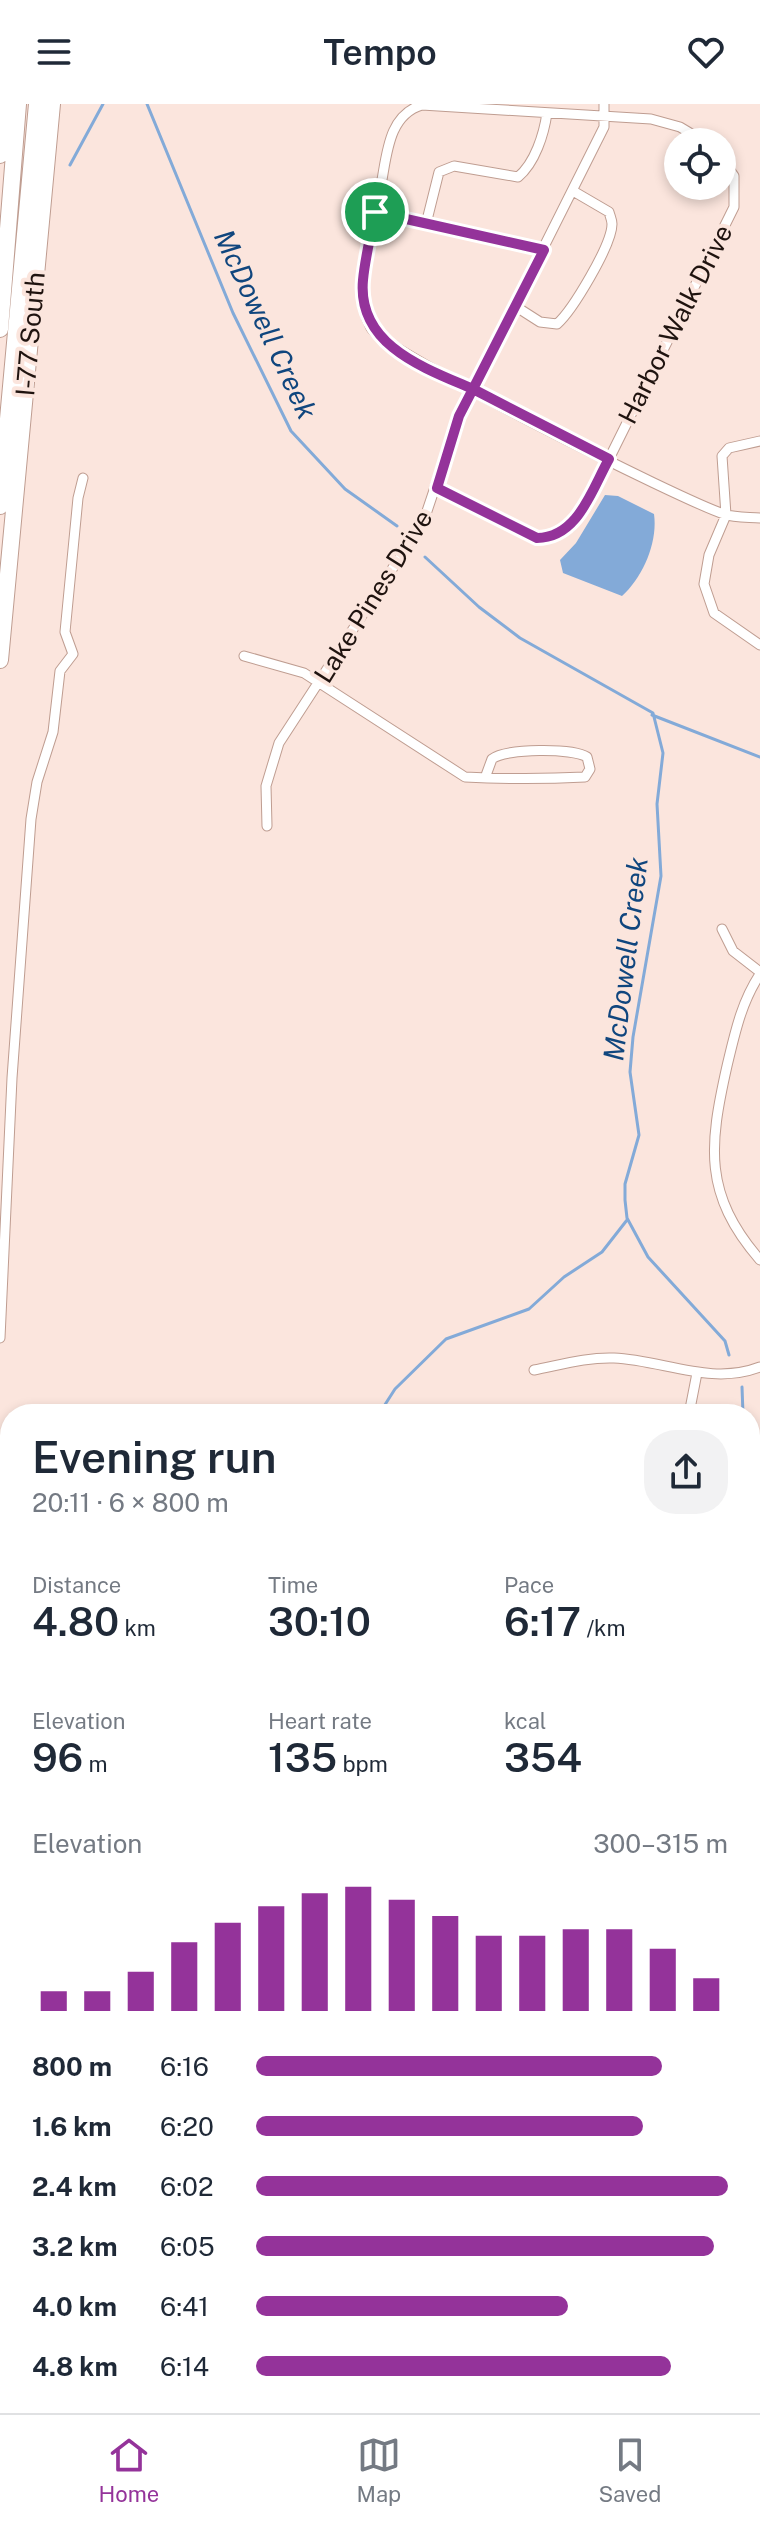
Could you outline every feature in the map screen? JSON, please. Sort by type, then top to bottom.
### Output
[{"type":"highway","points":[[0,155],[4,104]]},
{"type":"highway","points":[[0,329],[18,104]]},
{"type":"highway","points":[[0,506],[37,104]]},
{"type":"highway","name":"I-77 South","points":[[0,660],[52,104]]},
{"type":"street","name":"Lake Pines Drive","points":[[267,826],[266,786],[279,743],[424,520],[459,416],[604,127],[604,104]]},
{"type":"street","points":[[682,128],[651,119],[422,105],[413,108],[396,121],[363,279],[364,306],[373,331],[382,341],[438,374],[726,515],[760,518]]},
{"type":"street","points":[[426,224],[439,172],[454,166],[518,177],[526,169],[542,137],[547,113]]},
{"type":"street","points":[[515,306],[540,322],[557,324],[568,315],[603,249],[612,225],[609,212],[573,191]]},
{"type":"street","name":"Harbor Walk Drive","points":[[437,488],[527,535],[543,538],[570,527],[609,459],[734,207],[734,200]]},
{"type":"street","points":[[375,212],[544,250]]},
{"type":"street","points":[[760,441],[729,448],[722,456],[726,515],[709,555],[704,584],[714,613],[760,645]]},
{"type":"street","points":[[0,1338],[28,839],[37,782],[53,732],[60,671],[73,654],[65,632],[78,498],[83,478]]},
{"type":"street","points":[[244,656],[273,662],[319,681],[465,777],[485,778],[585,777],[590,763],[582,754],[574,752],[507,752],[492,759],[485,778]]},
{"type":"street","points":[[722,929],[733,951],[760,973],[738,1018],[717,1114],[713,1161],[728,1217],[760,1260]]},
{"type":"street","points":[[534,1370],[613,1358],[722,1375],[760,1367]]},
{"type":"street","points":[[691,1404],[697,1373]]},
{"type":"water","points":[[605,495],[618,496],[654,514],[654,536],[647,558],[622,596],[563,573],[560,560],[576,543]]},
{"type":"waterway","points":[[70,165],[103,104]]},
{"type":"waterway","name":"McDowell Creek","points":[[147,104],[233,313],[291,431],[345,489],[397,526]]},
{"type":"waterway","name":"McDowell Creek","points":[[425,557],[479,607],[520,638],[653,713],[663,753],[657,804],[661,876],[633,1037],[630,1072],[639,1135],[625,1184],[627,1218],[648,1257],[725,1341],[729,1355]]},
{"type":"waterway","points":[[652,715],[760,757]]},
{"type":"waterway","points":[[385,1404],[395,1389],[446,1339],[529,1309],[564,1277],[602,1252],[627,1220]]},
{"type":"waterway","name":"McDowell Creek","points":[[742,1387],[743,1404]]},
{"type":"route","points":[[375,212],[362,288],[364,306],[373,331],[382,341],[438,374],[473,389],[459,416],[437,488],[527,535],[543,538],[562,532],[578,515],[609,459],[473,389],[544,250],[375,212]]}]
